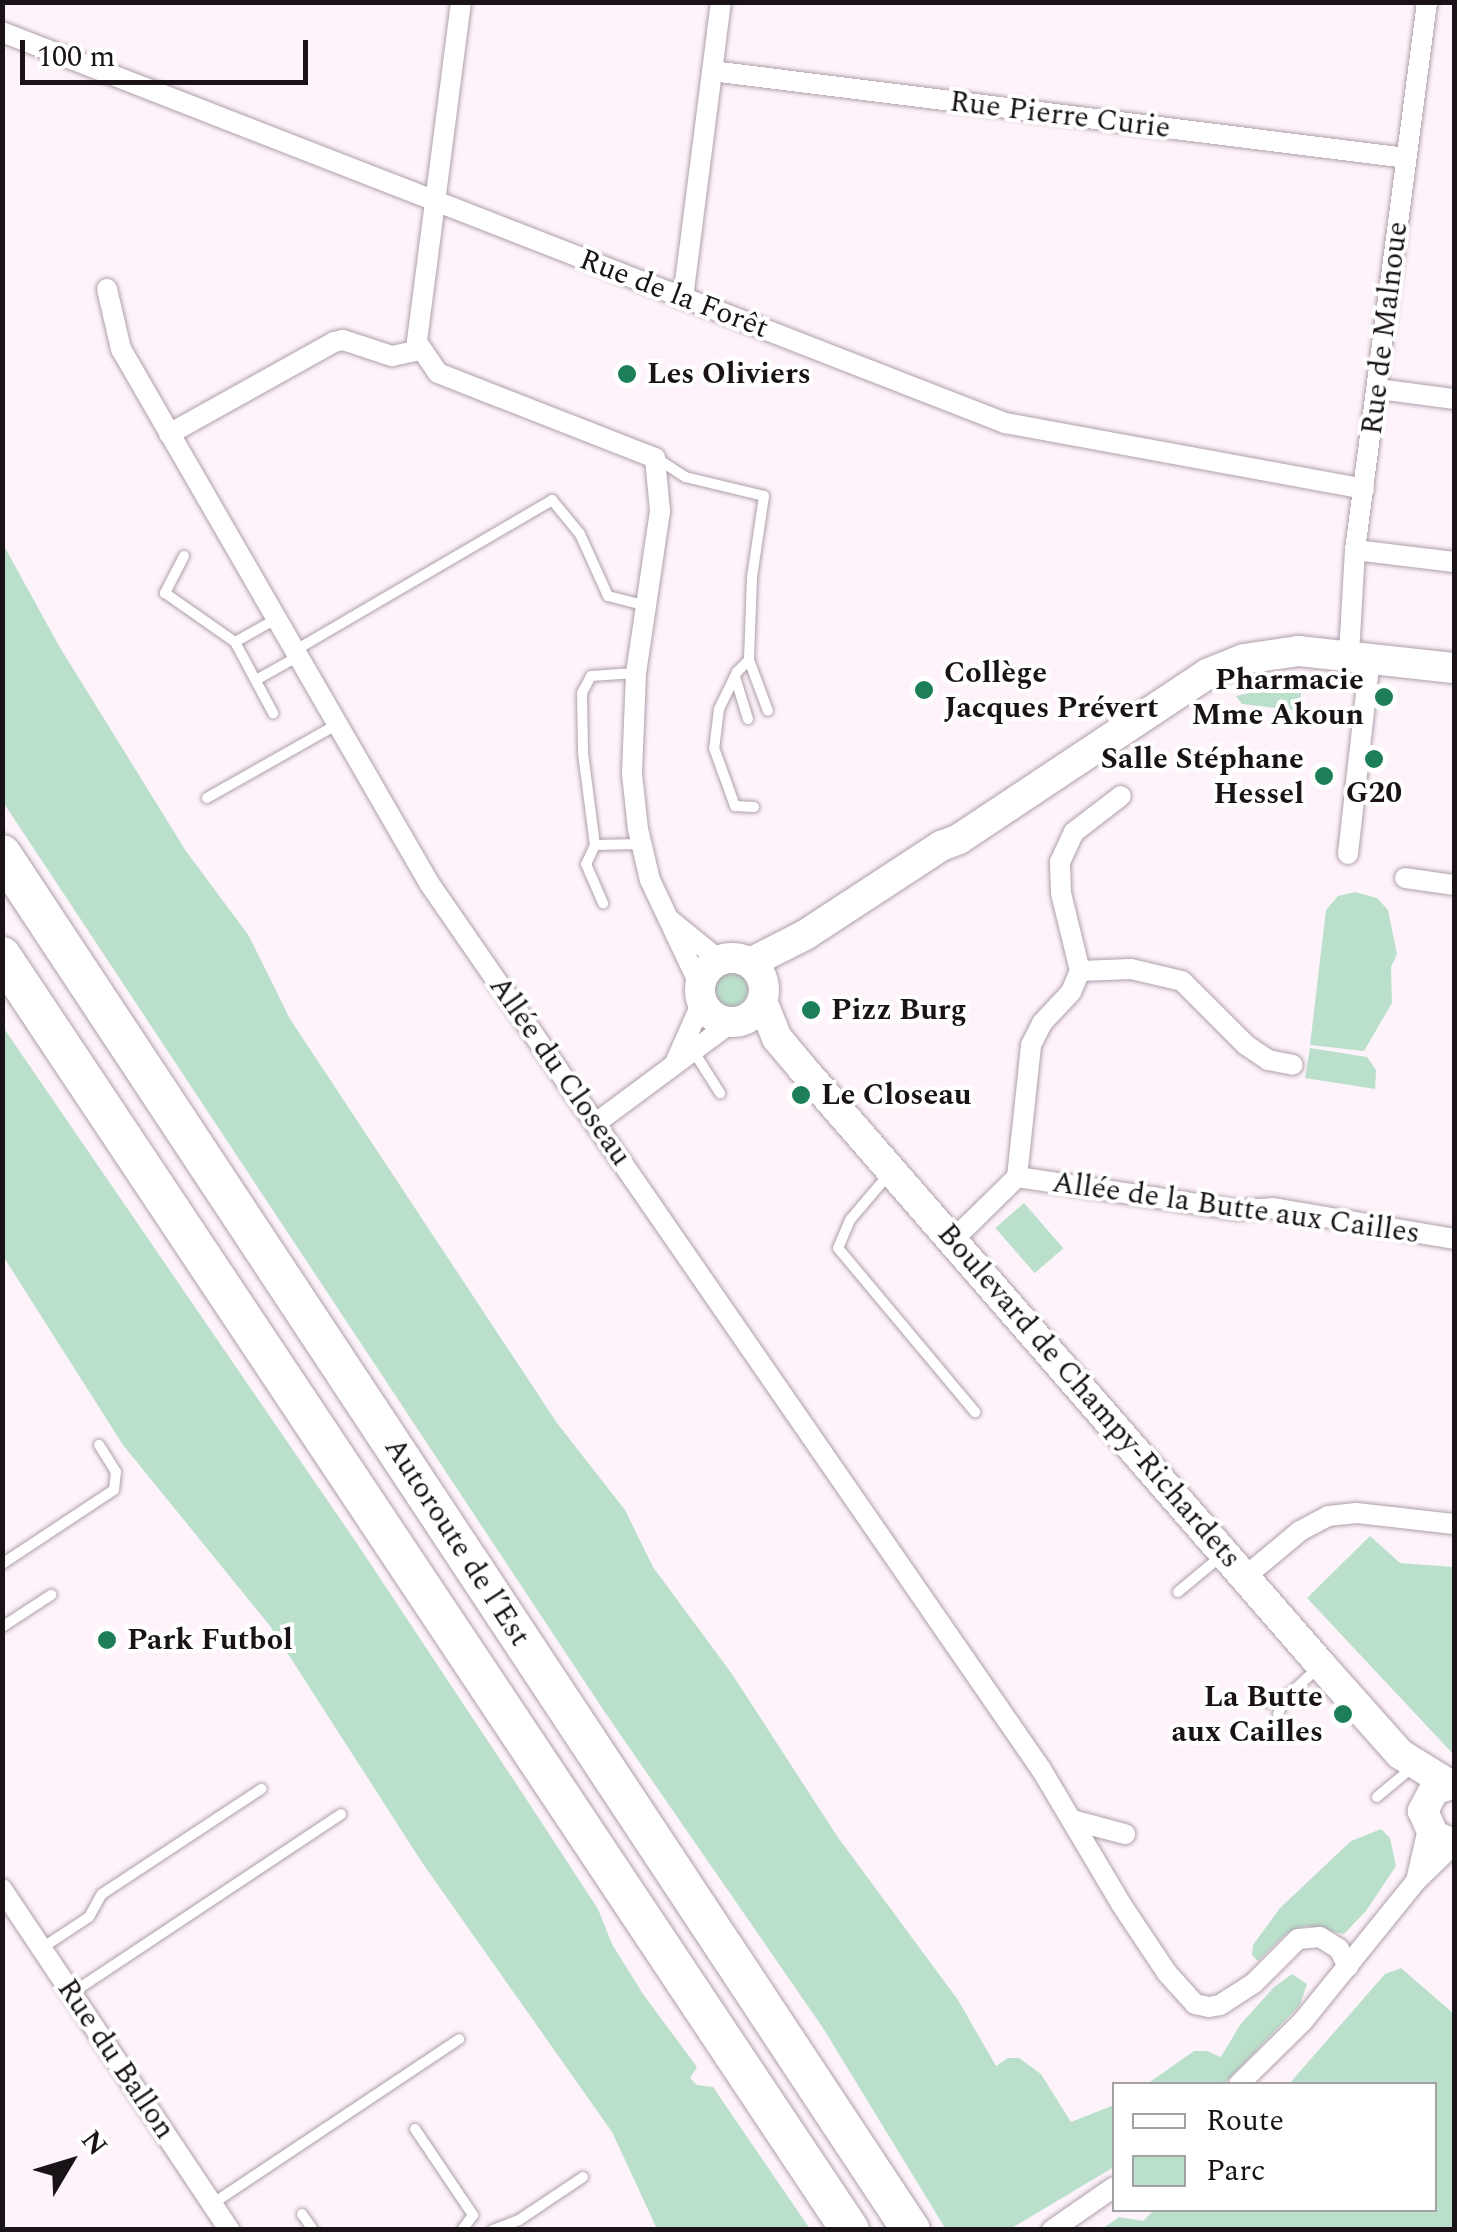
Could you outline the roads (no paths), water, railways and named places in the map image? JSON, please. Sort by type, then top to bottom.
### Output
[{"type":"highway","name":"Autoroute de l’Est","points":[[2,854],[911,2230]]},
{"type":"highway","name":"Autoroute de l’Est","points":[[2,956],[850,2230]]},
{"type":"street","points":[[461,2],[417,342],[438,373],[656,458],[660,512],[636,673],[632,774],[642,844],[650,880],[712,1015],[750,997]]},
{"type":"street","points":[[683,298],[721,2]]},
{"type":"street","name":"Rue de Malnoue","points":[[1348,854],[1360,656],[1355,550],[1427,2]]},
{"type":"street","name":"Rue de la Forêt","points":[[2,32],[1005,423],[1364,488]]},
{"type":"street","name":"Rue Pierre Curie","points":[[712,71],[1407,158]]},
{"type":"street","name":"Allée du Closeau","points":[[107,289],[121,350],[429,883],[1072,1820],[1120,1904],[1195,2004],[1220,2005],[1254,1983],[1298,1938],[1320,1937],[1339,1949],[1348,1967]]},
{"type":"street","points":[[169,434],[334,342],[343,340],[392,356],[421,350]]},
{"type":"street","points":[[1378,389],[1454,399]]},
{"type":"street","points":[[1355,550],[1454,562]]},
{"type":"street","points":[[596,1123],[675,1062],[694,1052],[805,935],[1096,738],[1113,732],[1180,688],[1244,659],[1298,651],[1454,668]]},
{"type":"street","points":[[953,1240],[1017,1177],[1031,1045],[1042,1023],[1071,992],[1080,971],[1061,893],[1060,862],[1074,832],[1121,796]]},
{"type":"street","points":[[1404,878],[1454,885]]},
{"type":"street","points":[[668,919],[720,960],[750,997]]},
{"type":"street","points":[[675,1062],[706,970],[720,960]]},
{"type":"street","points":[[1080,971],[1132,969],[1182,981],[1246,1045],[1268,1060],[1293,1065]]},
{"type":"street","name":"Boulevard de Champy-Richardets","points":[[750,997],[776,1038],[1246,1576],[1444,1814]]},
{"type":"street","name":"Allée de la Butte aux Cailles","points":[[1017,1177],[1238,1210],[1285,1210],[1313,1218],[1454,1239]]},
{"type":"street","points":[[1246,1576],[1300,1531],[1328,1516],[1370,1513],[1454,1524]]},
{"type":"street","points":[[1241,2082],[1348,1967],[1416,1880],[1444,1814]]},
{"type":"street","points":[[1416,1880],[1444,1814]]},
{"type":"street","points":[[1072,1820],[1125,1834]]},
{"type":"street","name":"Rue du Ballon","points":[[2,1889],[229,2230]]},
{"type":"street","points":[[1052,2230],[1112,2188]]},
{"type":"lane","points":[[656,458],[685,477],[764,496],[752,577],[748,660],[768,711]]},
{"type":"lane","points":[[256,680],[552,500],[580,534],[608,596],[648,606]]},
{"type":"lane","points":[[184,556],[165,594],[235,642],[274,713]]},
{"type":"lane","points":[[235,642],[276,620]]},
{"type":"lane","points":[[748,660],[718,709],[714,748],[724,786],[735,806],[754,807]]},
{"type":"lane","points":[[602,903],[586,864],[595,846],[582,753],[582,693],[591,676],[636,673]]},
{"type":"lane","points":[[735,676],[748,719]]},
{"type":"lane","points":[[207,798],[336,725]]},
{"type":"lane","points":[[595,846],[642,844]]},
{"type":"lane","points":[[694,1052],[720,1093]]},
{"type":"lane","points":[[893,1170],[872,1189],[838,1248],[974,1412]]},
{"type":"lane","points":[[2,1564],[114,1490],[116,1472],[99,1445]]},
{"type":"lane","points":[[1178,1592],[1225,1553]]},
{"type":"lane","points":[[2,1627],[51,1595]]},
{"type":"lane","points":[[1268,1702],[1284,1698],[1321,1665]]},
{"type":"lane","points":[[1278,1714],[1284,1698]]},
{"type":"lane","points":[[1377,1798],[1404,1762]]},
{"type":"lane","points":[[42,1948],[89,1917],[102,1894],[262,1789]]},
{"type":"lane","points":[[72,1993],[341,1814]]},
{"type":"lane","points":[[212,2204],[459,2040]]},
{"type":"lane","points":[[415,2130],[473,2215],[462,2230]]},
{"type":"lane","points":[[493,2230],[519,2220],[583,2177]]},
{"type":"lane","points":[[302,2214],[312,2230]]},
{"type":"place","name":"Les Oliviers","points":[[627,374]]},
{"type":"place","name":"Collège Jacques Prévert","points":[[924,690]]},
{"type":"place","name":"Pharmacie Mme Akoun","points":[[1384,697]]},
{"type":"place","name":"G20","points":[[1374,759]]},
{"type":"place","name":"Salle Stéphane Hessel","points":[[1324,776]]},
{"type":"place","name":"Pizz Burg","points":[[811,1010]]},
{"type":"place","name":"Le Closeau","points":[[801,1095]]},
{"type":"place","name":"Park Futbol","points":[[107,1640]]},
{"type":"place","name":"La Butte aux Cailles","points":[[1343,1714]]}]
